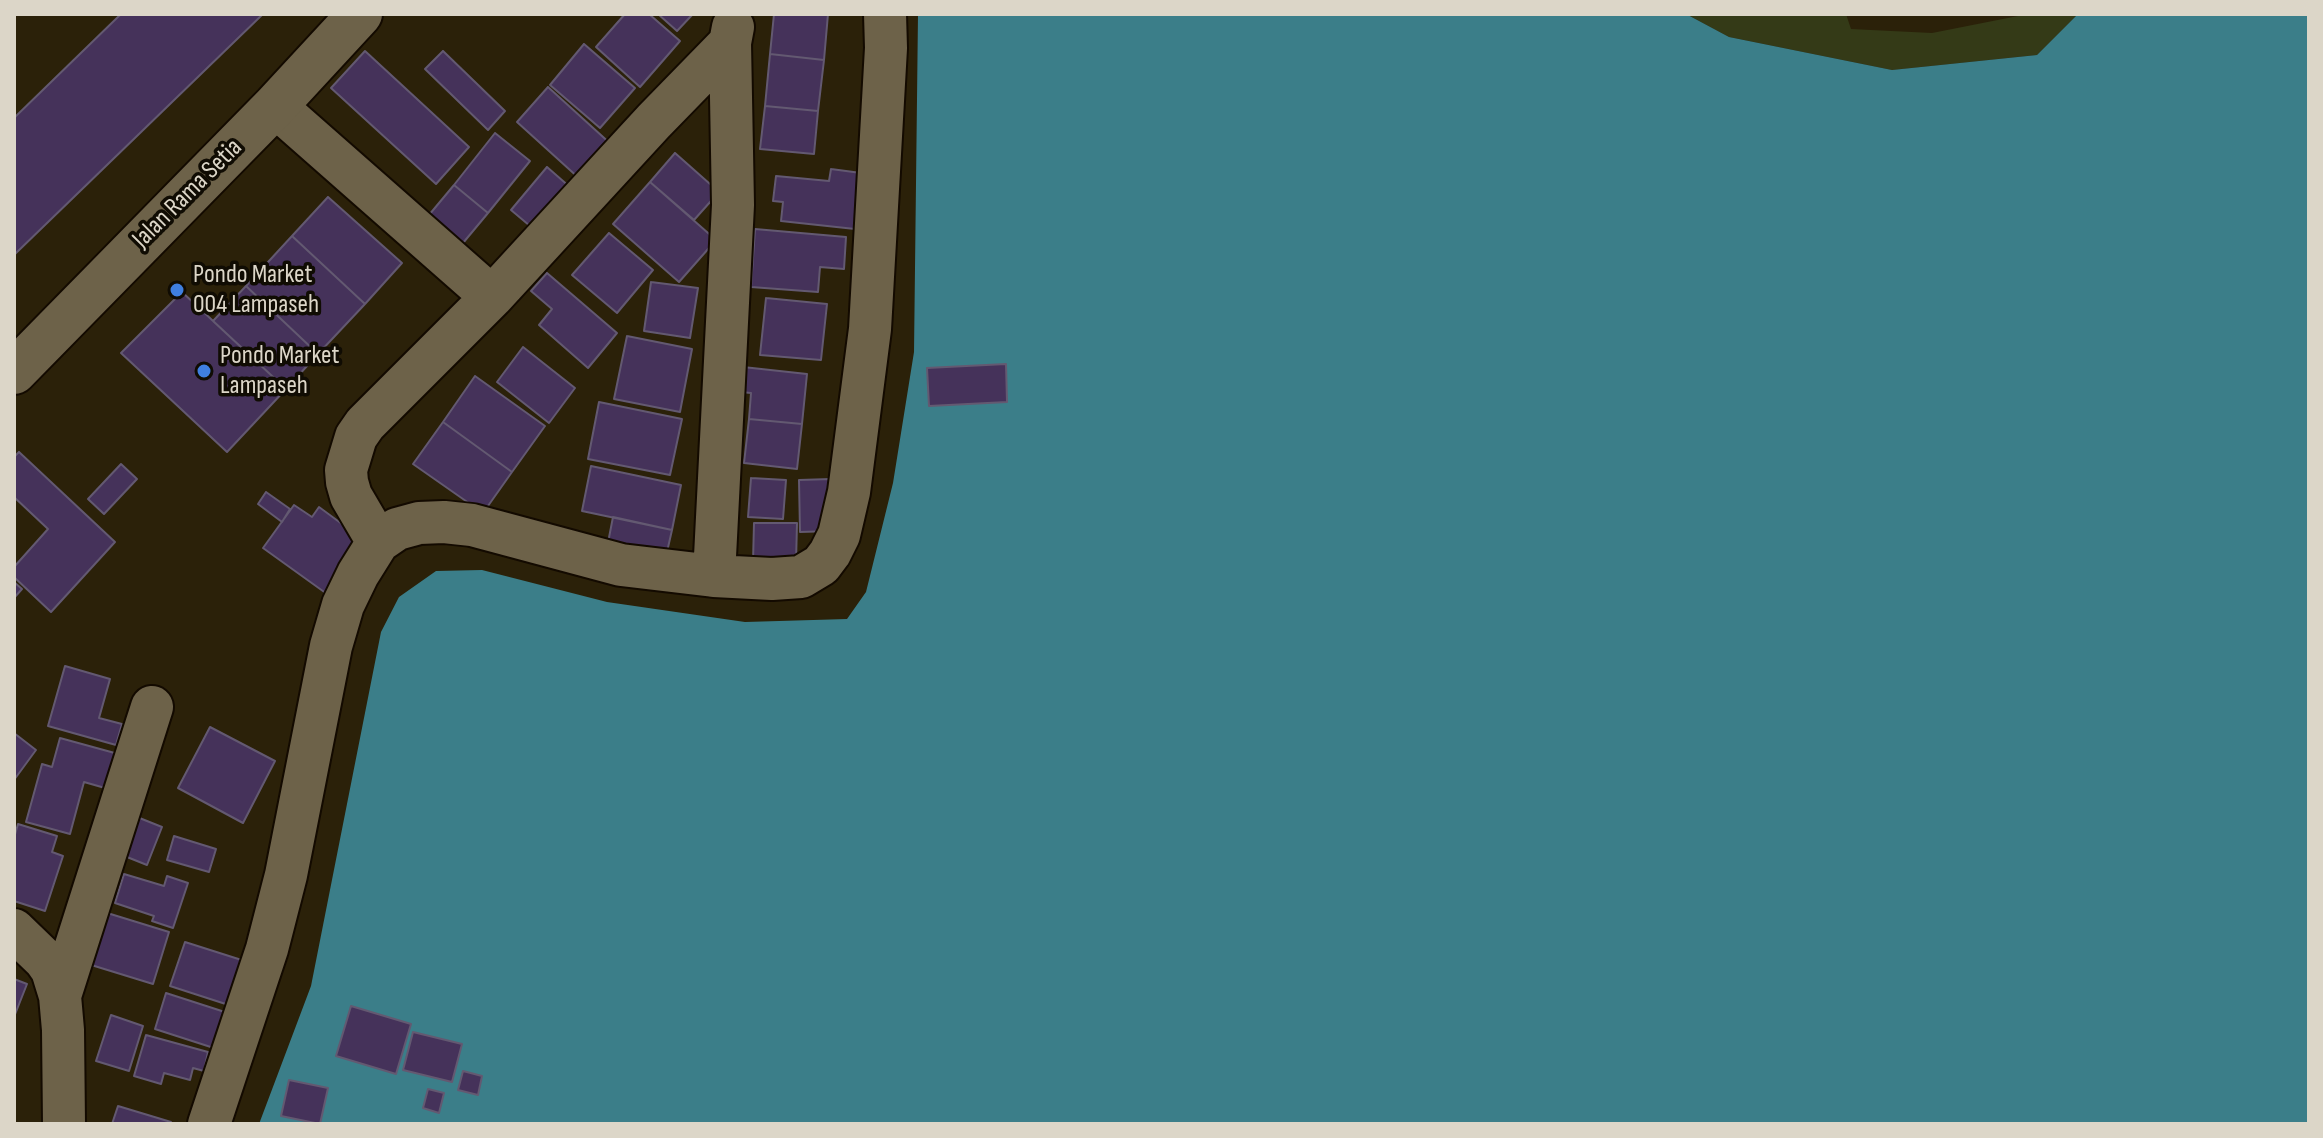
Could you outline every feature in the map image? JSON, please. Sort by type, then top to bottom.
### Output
[{"type":"street","name":"Jalan Rama Setia","points":[[14,372],[275,106],[360,14]]},
{"type":"street","points":[[209,1124],[267,949],[286,875],[331,646],[343,605],[378,542],[397,529],[419,523],[444,522],[472,525],[621,565],[714,576],[801,577],[821,565],[839,535],[849,492],[870,329],[886,48],[885,14]]},
{"type":"street","points":[[714,576],[733,205],[733,28]]},
{"type":"street","points":[[378,542],[351,496],[347,482],[346,470],[356,437],[365,424],[492,297],[654,121],[733,28]]},
{"type":"street","points":[[275,106],[492,297]]},
{"type":"street","points":[[60,996],[152,707]]},
{"type":"street","points":[[14,930],[52,970],[60,996],[64,1124]]},
{"type":"green space","points":[[1686,14],[1846,14],[1851,29],[1932,33],[2028,14],[2078,14],[2037,55],[1892,70],[1729,37]]},
{"type":"water","points":[[918,14],[1686,14],[1729,37],[1892,70],[2037,55],[2078,14],[2309,14],[2309,1124],[259,1124],[311,986],[381,632],[399,597],[436,571],[482,570],[607,602],[745,622],[847,619],[866,592],[893,483],[914,352]]},
{"type":"building","points":[[121,14],[263,14],[14,255],[14,118]]},
{"type":"building","points":[[625,14],[649,14],[680,41],[640,87],[596,47]]},
{"type":"building","points":[[658,14],[693,14],[677,31]]},
{"type":"building","points":[[774,14],[828,14],[824,60],[770,54]]},
{"type":"building","points":[[584,44],[635,88],[600,128],[550,85]]},
{"type":"building","points":[[365,51],[469,147],[436,184],[331,88]]},
{"type":"building","points":[[443,51],[505,111],[488,130],[425,69]]},
{"type":"building","points":[[770,54],[824,60],[818,111],[765,106]]},
{"type":"building","points":[[548,87],[613,146],[581,180],[517,122]]},
{"type":"building","points":[[765,106],[818,111],[814,154],[760,149]]},
{"type":"building","points":[[495,133],[530,161],[488,213],[454,185]]},
{"type":"building","points":[[675,153],[719,192],[694,220],[650,182]]},
{"type":"building","points":[[547,167],[571,188],[536,231],[511,210]]},
{"type":"building","points":[[831,169],[861,173],[855,229],[781,221],[783,202],[773,201],[776,176],[829,181]]},
{"type":"building","points":[[650,182],[716,240],[679,282],[613,224]]},
{"type":"building","points":[[454,185],[488,213],[458,249],[424,221]]},
{"type":"building","points":[[328,197],[402,263],[365,304],[292,236]]},
{"type":"building","points":[[755,229],[846,237],[844,269],[820,267],[818,292],[751,287]]},
{"type":"building","points":[[609,233],[653,270],[617,313],[572,275]]},
{"type":"building","points":[[292,236],[365,304],[318,354],[246,286]]},
{"type":"building","points":[[547,273],[617,333],[588,368],[539,325],[552,309],[531,291]]},
{"type":"building","points":[[651,282],[698,288],[690,338],[644,331]]},
{"type":"building","points":[[246,286],[318,354],[286,389],[213,321]]},
{"type":"building","name":"Pondo Market Lampaseh","points":[[182,292],[286,389],[227,452],[121,353]]},
{"type":"building","points":[[766,298],[827,304],[821,360],[760,355]]},
{"type":"building","points":[[627,336],[692,349],[680,412],[614,399]]},
{"type":"building","points":[[523,347],[575,388],[549,423],[497,382]]},
{"type":"building","points":[[1006,364],[1007,402],[929,406],[927,368]]},
{"type":"building","points":[[743,367],[807,374],[802,424],[749,419],[751,393],[741,392]]},
{"type":"building","points":[[475,376],[545,426],[512,472],[443,422]]},
{"type":"building","points":[[599,402],[682,419],[670,475],[588,459]]},
{"type":"building","points":[[749,419],[802,424],[797,469],[744,463]]},
{"type":"building","points":[[443,422],[512,472],[483,513],[413,464]]},
{"type":"building","points":[[19,452],[115,542],[51,612],[14,577],[14,567],[48,529],[14,497],[14,457]]},
{"type":"building","points":[[121,464],[137,479],[104,514],[88,499]]},
{"type":"building","points":[[591,466],[681,485],[672,530],[582,511]]},
{"type":"building","points":[[751,478],[786,480],[783,519],[748,517]]},
{"type":"building","points":[[831,479],[832,531],[800,532],[799,480]]},
{"type":"building","points":[[266,492],[290,509],[282,522],[258,504]]},
{"type":"building","points":[[294,505],[312,517],[319,507],[365,541],[327,594],[263,548]]},
{"type":"building","points":[[613,517],[672,530],[664,565],[606,553]]},
{"type":"building","points":[[754,523],[797,523],[796,563],[753,562]]},
{"type":"building","points":[[14,582],[22,589],[14,598]]},
{"type":"building","points":[[65,666],[110,679],[99,718],[122,724],[116,745],[48,726]]},
{"type":"building","points":[[210,727],[275,761],[243,823],[178,788]]},
{"type":"building","points":[[14,733],[36,750],[14,780]]},
{"type":"building","points":[[60,738],[122,755],[112,790],[84,782],[70,834],[26,822],[42,764],[52,767]]},
{"type":"building","points":[[137,817],[162,827],[147,865],[122,855]]},
{"type":"building","points":[[18,824],[57,836],[52,852],[63,856],[45,911],[14,901],[14,838]]},
{"type":"building","points":[[174,836],[216,849],[209,872],[167,860]]},
{"type":"building","points":[[124,874],[164,886],[167,876],[188,883],[173,928],[152,921],[154,916],[115,903]]},
{"type":"building","points":[[104,912],[169,932],[153,984],[88,964]]},
{"type":"building","points":[[185,942],[251,963],[238,1008],[170,986]]},
{"type":"building","points":[[14,979],[27,984],[14,1017]]},
{"type":"building","points":[[166,993],[231,1014],[220,1050],[155,1029]]},
{"type":"building","points":[[351,1006],[411,1024],[396,1074],[336,1056]]},
{"type":"building","points":[[111,1015],[143,1026],[129,1071],[96,1061]]},
{"type":"building","points":[[413,1032],[462,1044],[452,1082],[403,1070]]},
{"type":"building","points":[[146,1035],[208,1052],[204,1071],[193,1068],[190,1080],[164,1073],[161,1084],[134,1076]]},
{"type":"building","points":[[463,1071],[482,1076],[478,1095],[458,1090]]},
{"type":"building","points":[[289,1080],[328,1088],[320,1124],[281,1116]]},
{"type":"building","points":[[428,1089],[444,1093],[439,1113],[423,1108]]},
{"type":"building","points":[[118,1106],[171,1122],[112,1124]]},
{"type":"place","name":"Pondo Market 004 Lampaseh","points":[[177,290]]},
{"type":"place","name":"Pondo Market Lampaseh","points":[[204,371]]}]
